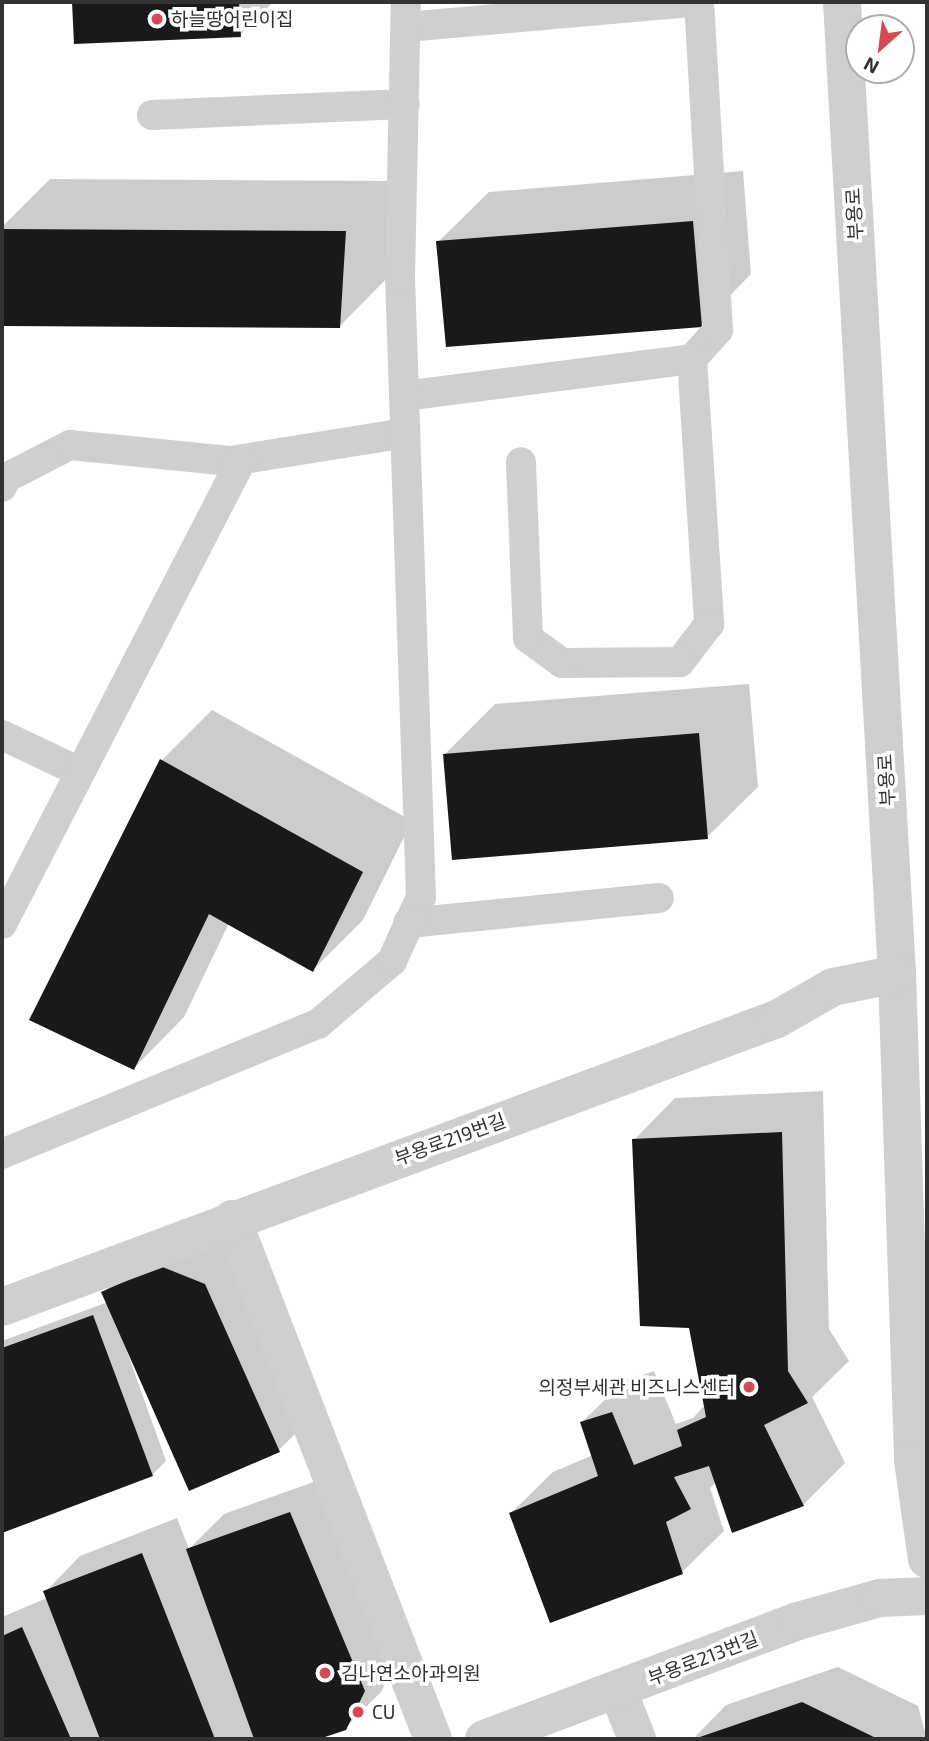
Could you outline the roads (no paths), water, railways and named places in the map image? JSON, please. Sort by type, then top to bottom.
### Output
[{"type":"street","name":"부용로","points":[[842,2],[897,974],[913,1460],[927,1559]]},
{"type":"street","name":"부용로219번길","points":[[2,1307],[232,1219],[776,1019],[833,987],[897,974]]},
{"type":"street","points":[[232,1219],[433,1739]]},
{"type":"street","name":"부용로213번길","points":[[484,1739],[618,1691],[798,1621],[880,1598],[927,1597]]},
{"type":"street","points":[[618,1691],[637,1739]]},
{"type":"lane","points":[[2,1154],[318,1024],[392,961],[421,897],[400,277],[406,14],[690,2]]},
{"type":"lane","points":[[404,396],[692,359],[718,330],[699,2]]},
{"type":"lane","points":[[152,115],[405,104]]},
{"type":"lane","points":[[522,462],[528,638],[562,663],[680,662],[709,624],[692,359]]},
{"type":"lane","points":[[2,487],[6,478],[70,445],[242,459],[405,433]]},
{"type":"lane","points":[[2,924],[242,459]]},
{"type":"lane","points":[[2,735],[80,772]]},
{"type":"lane","points":[[408,923],[659,898]]},
{"type":"place","name":"하늘땅어린이집","points":[[157,19]]},
{"type":"place","name":"의정부세관 비즈니스센터","points":[[749,1387]]},
{"type":"place","name":"김나연소아과의원","points":[[325,1673]]},
{"type":"place","name":"CU","points":[[358,1712]]}]
